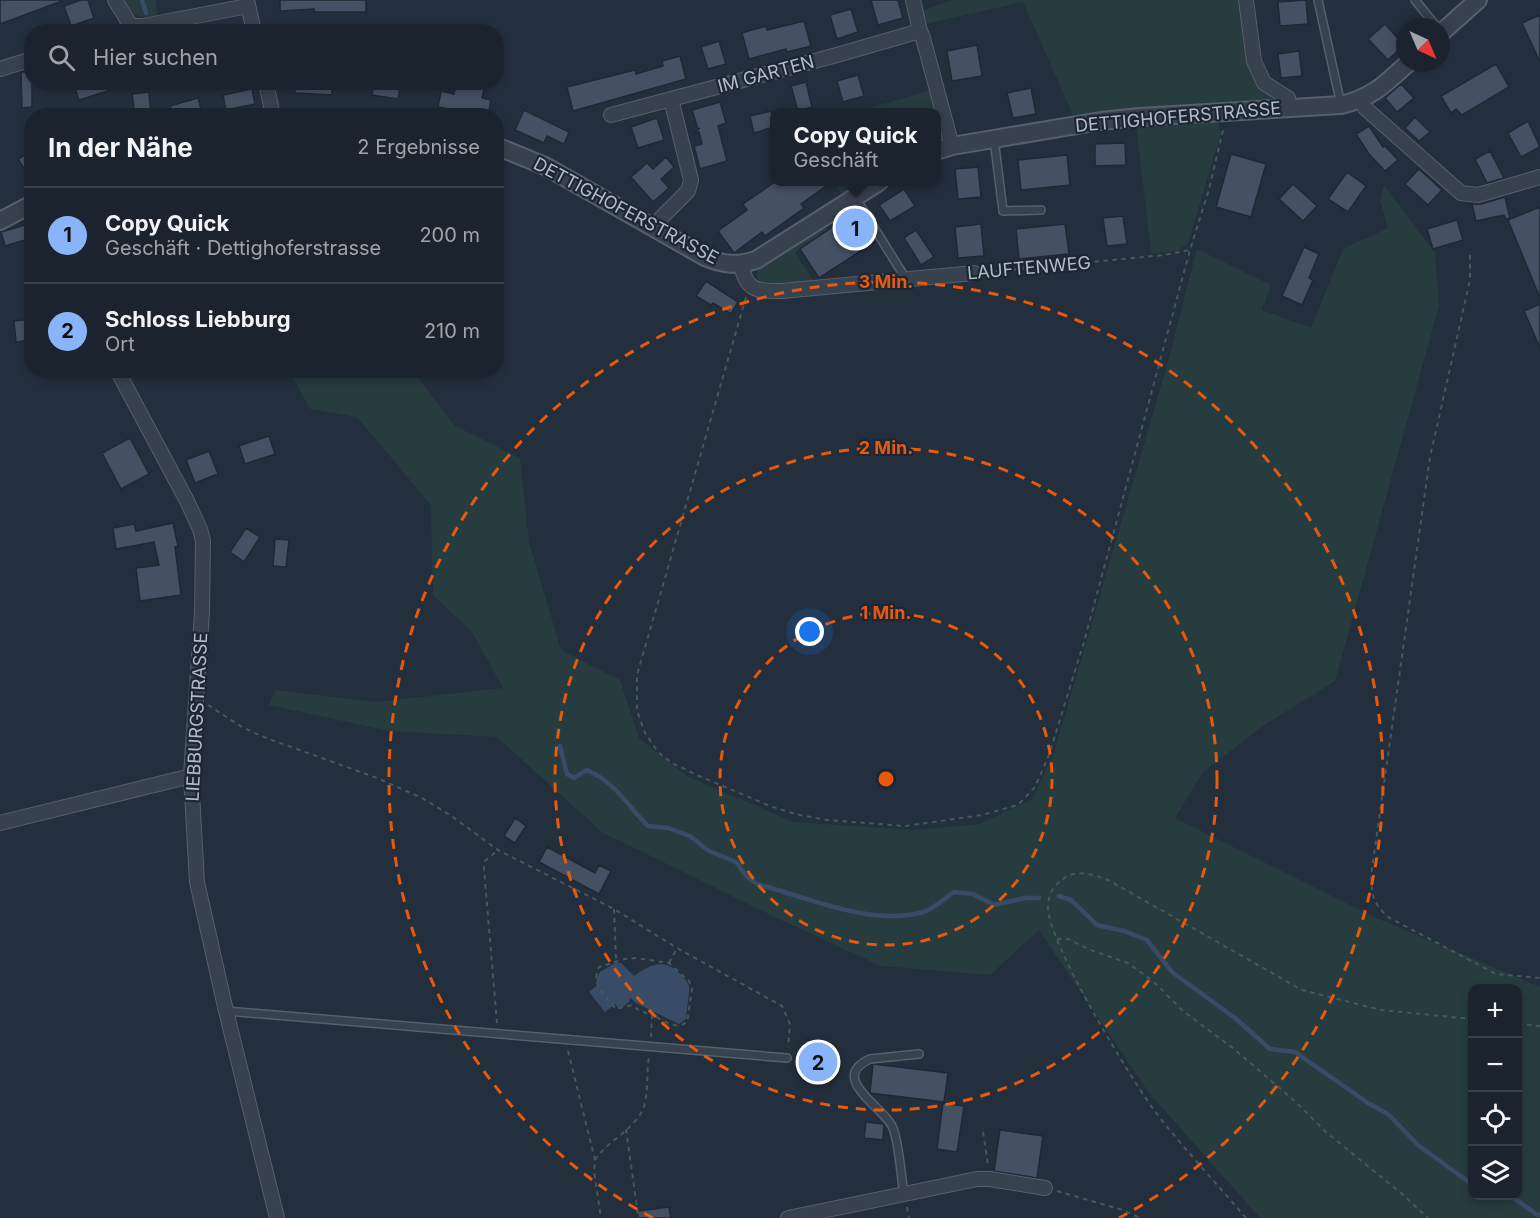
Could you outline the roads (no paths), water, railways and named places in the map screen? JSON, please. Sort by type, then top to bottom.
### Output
[{"type":"street","points":[[115,0],[124,24]]},
{"type":"street","points":[[913,0],[927,49],[937,108]]},
{"type":"street","points":[[1246,0],[1254,61],[1264,83],[1288,98],[1289,108]]},
{"type":"street","points":[[1450,23],[1478,0]]},
{"type":"street","points":[[151,24],[247,3],[252,24]]},
{"type":"street","name":"IM GARTEN","points":[[611,114],[920,31]]},
{"type":"street","points":[[0,69],[24,62]]},
{"type":"street","name":"DETTIGHOFERSTRASSE","points":[[944,148],[1101,121],[1341,105],[1361,100],[1398,72]]},
{"type":"street","points":[[268,90],[271,108]]},
{"type":"street","points":[[656,228],[661,218],[688,191],[691,180],[671,99]]},
{"type":"street","points":[[1361,100],[1365,108],[1461,193],[1478,195],[1540,177]]},
{"type":"street","points":[[941,131],[944,148]]},
{"type":"street","name":"DETTIGHOFERSTRASSE","points":[[504,149],[545,166],[721,264],[741,264],[756,260],[873,186]]},
{"type":"street","points":[[0,221],[24,208]]},
{"type":"street","name":"LAUFTENWEG","points":[[741,264],[745,279],[750,286],[763,291],[974,273]]},
{"type":"street","name":"LIEBBURGSTRASSE","points":[[121,378],[200,529],[204,553],[191,776],[197,882],[277,1218]]},
{"type":"street","points":[[0,823],[191,776]]},
{"type":"street","points":[[788,1218],[904,1196],[943,1185],[990,1179],[1046,1188]]},
{"type":"lane","points":[[1318,0],[1341,105]]},
{"type":"lane","points":[[1415,0],[1430,18]]},
{"type":"lane","points":[[184,17],[185,24]]},
{"type":"lane","points":[[994,139],[1003,211],[1041,210]]},
{"type":"lane","points":[[855,197],[906,279]]},
{"type":"lane","points":[[226,1011],[787,1058]]},
{"type":"lane","points":[[904,1196],[893,1127],[857,1087],[855,1076],[863,1062],[870,1059],[919,1054]]},
{"type":"water","points":[[615,963],[621,963],[634,976],[660,964],[677,971],[689,986],[686,1019],[679,1024],[636,1003],[631,998],[619,1009],[615,1004],[605,1012],[589,992],[599,984],[596,980],[600,972]]},
{"type":"waterway","points":[[142,0],[146,13]]},
{"type":"waterway","points":[[560,746],[567,774],[574,778],[587,770],[614,788],[648,826],[668,828],[690,836],[709,851],[736,862],[746,876],[757,884],[840,909],[883,916],[904,916],[927,911],[954,892],[973,894],[994,905],[1025,898],[1039,898]]},
{"type":"waterway","points":[[1059,896],[1071,900],[1097,925],[1124,931],[1147,940],[1172,972],[1235,1018],[1270,1049],[1295,1052],[1368,1103],[1388,1114],[1419,1146],[1468,1181]]},
{"type":"waterway","points":[[1517,1200],[1540,1215]]},
{"type":"place","name":"Copy Quick","points":[[855,228]]},
{"type":"place","name":"Schloss Liebburg","points":[[818,1062]]}]
